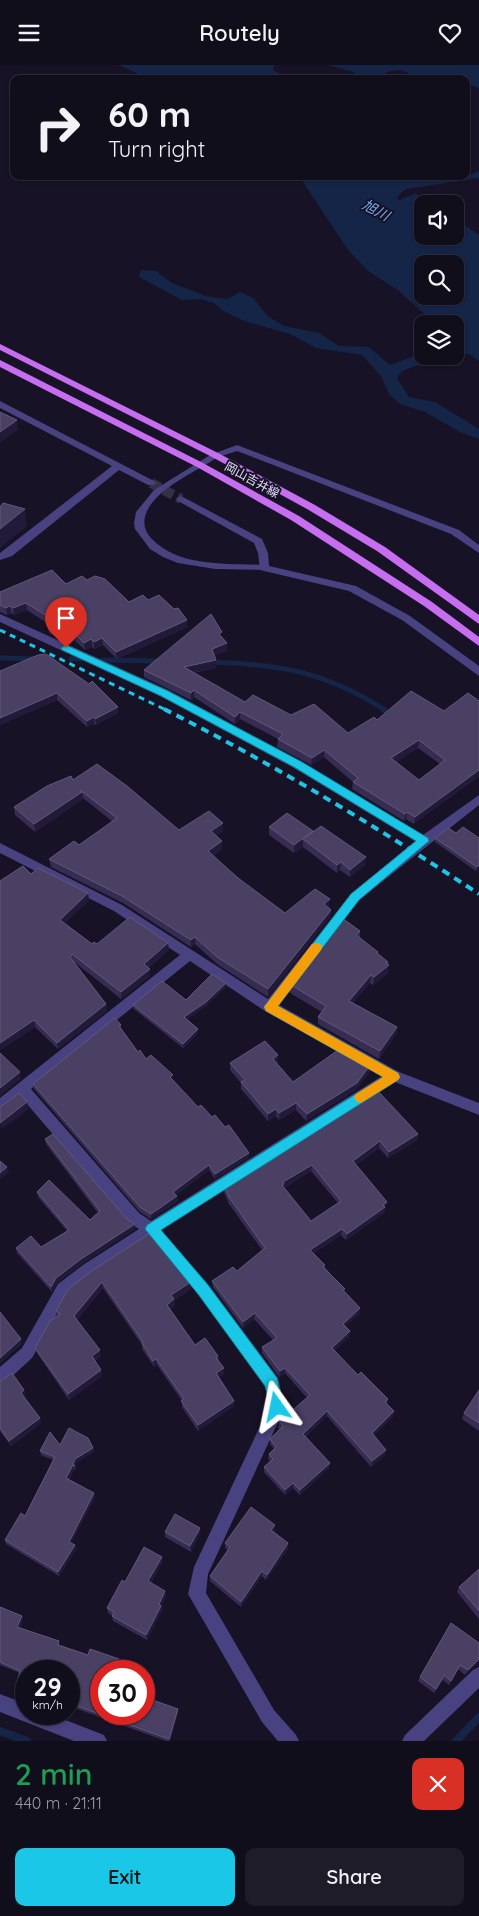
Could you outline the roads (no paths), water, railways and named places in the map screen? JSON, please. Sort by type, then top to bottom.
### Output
[{"type":"main road","name":"岡山吉井線","points":[[0,347],[215,455],[311,507],[381,549],[479,620]]},
{"type":"main road","name":"岡山吉井線","points":[[0,363],[200,465],[295,518],[428,604],[479,642]]},
{"type":"street","points":[[0,404],[151,483]]},
{"type":"street","points":[[479,550],[455,533],[237,448],[215,455],[157,492],[149,500],[139,517],[139,529],[146,539],[160,551],[181,560],[216,566],[264,568],[352,588],[406,618],[479,672]]},
{"type":"street","points":[[0,557],[8,554],[118,466]]},
{"type":"street","points":[[181,499],[258,541],[263,553],[264,568]]},
{"type":"street","points":[[0,618],[172,698],[298,765],[424,841]]},
{"type":"street","points":[[270,1007],[355,897],[479,799]]},
{"type":"street","points":[[0,848],[118,909],[270,1007],[394,1077],[479,1109]]},
{"type":"street","points":[[0,1106],[189,955]]},
{"type":"street","points":[[0,1377],[27,1353],[63,1289],[152,1229],[394,1077]]},
{"type":"street","points":[[22,1088],[134,1218],[152,1229],[203,1289],[272,1383],[277,1407],[200,1573],[197,1593],[268,1716],[290,1741]]},
{"type":"street","points":[[411,1741],[479,1677]]},
{"type":"street","points":[[0,1703],[15,1709]]},
{"type":"street","points":[[57,1725],[98,1741]]},
{"type":"water","points":[[119,65],[276,65],[273,67],[273,70],[282,75],[140,75]]},
{"type":"water","points":[[328,65],[479,65],[479,88],[470,87],[470,75],[408,75],[404,71],[398,70],[387,72],[385,74],[387,75],[356,75],[353,72]]},
{"type":"water","points":[[479,171],[479,178],[470,179],[470,174]]},
{"type":"water","name":"旭川","points":[[302,180],[466,180],[406,189],[400,193],[397,199],[400,200],[416,193],[418,195],[414,195],[414,245],[464,245],[464,225],[479,235],[479,361],[469,354],[464,354],[464,315],[425,315],[414,305],[464,305],[464,255],[414,255],[414,305],[399,291],[368,271],[348,250]]},
{"type":"water","points":[[141,270],[156,271],[172,283],[206,296],[227,299],[240,292],[253,298],[269,317],[284,326],[319,333],[339,346],[369,347],[390,365],[414,356],[414,365],[419,365],[402,371],[397,378],[409,397],[435,402],[479,429],[479,439],[460,432],[425,412],[400,404],[389,394],[381,376],[362,355],[316,348],[290,334],[244,321],[222,310],[214,303],[201,299],[182,300],[139,277]]},
{"type":"waterway","points":[[0,658],[36,659]]},
{"type":"waterway","points":[[71,659],[81,659]]},
{"type":"waterway","points":[[102,660],[163,661]]},
{"type":"waterway","points":[[208,662],[257,665],[300,672],[342,686],[385,710]]},
{"type":"waterway","points":[[383,709],[392,715]]},
{"type":"waterway","points":[[456,1741],[479,1717]]},
{"type":"waterway","points":[[0,1731],[27,1741]]},
{"type":"tunnel","points":[[151,483],[181,499]]},
{"type":"railway","points":[[0,630],[165,710]]},
{"type":"railway","points":[[165,710],[324,797],[479,894]]}]
